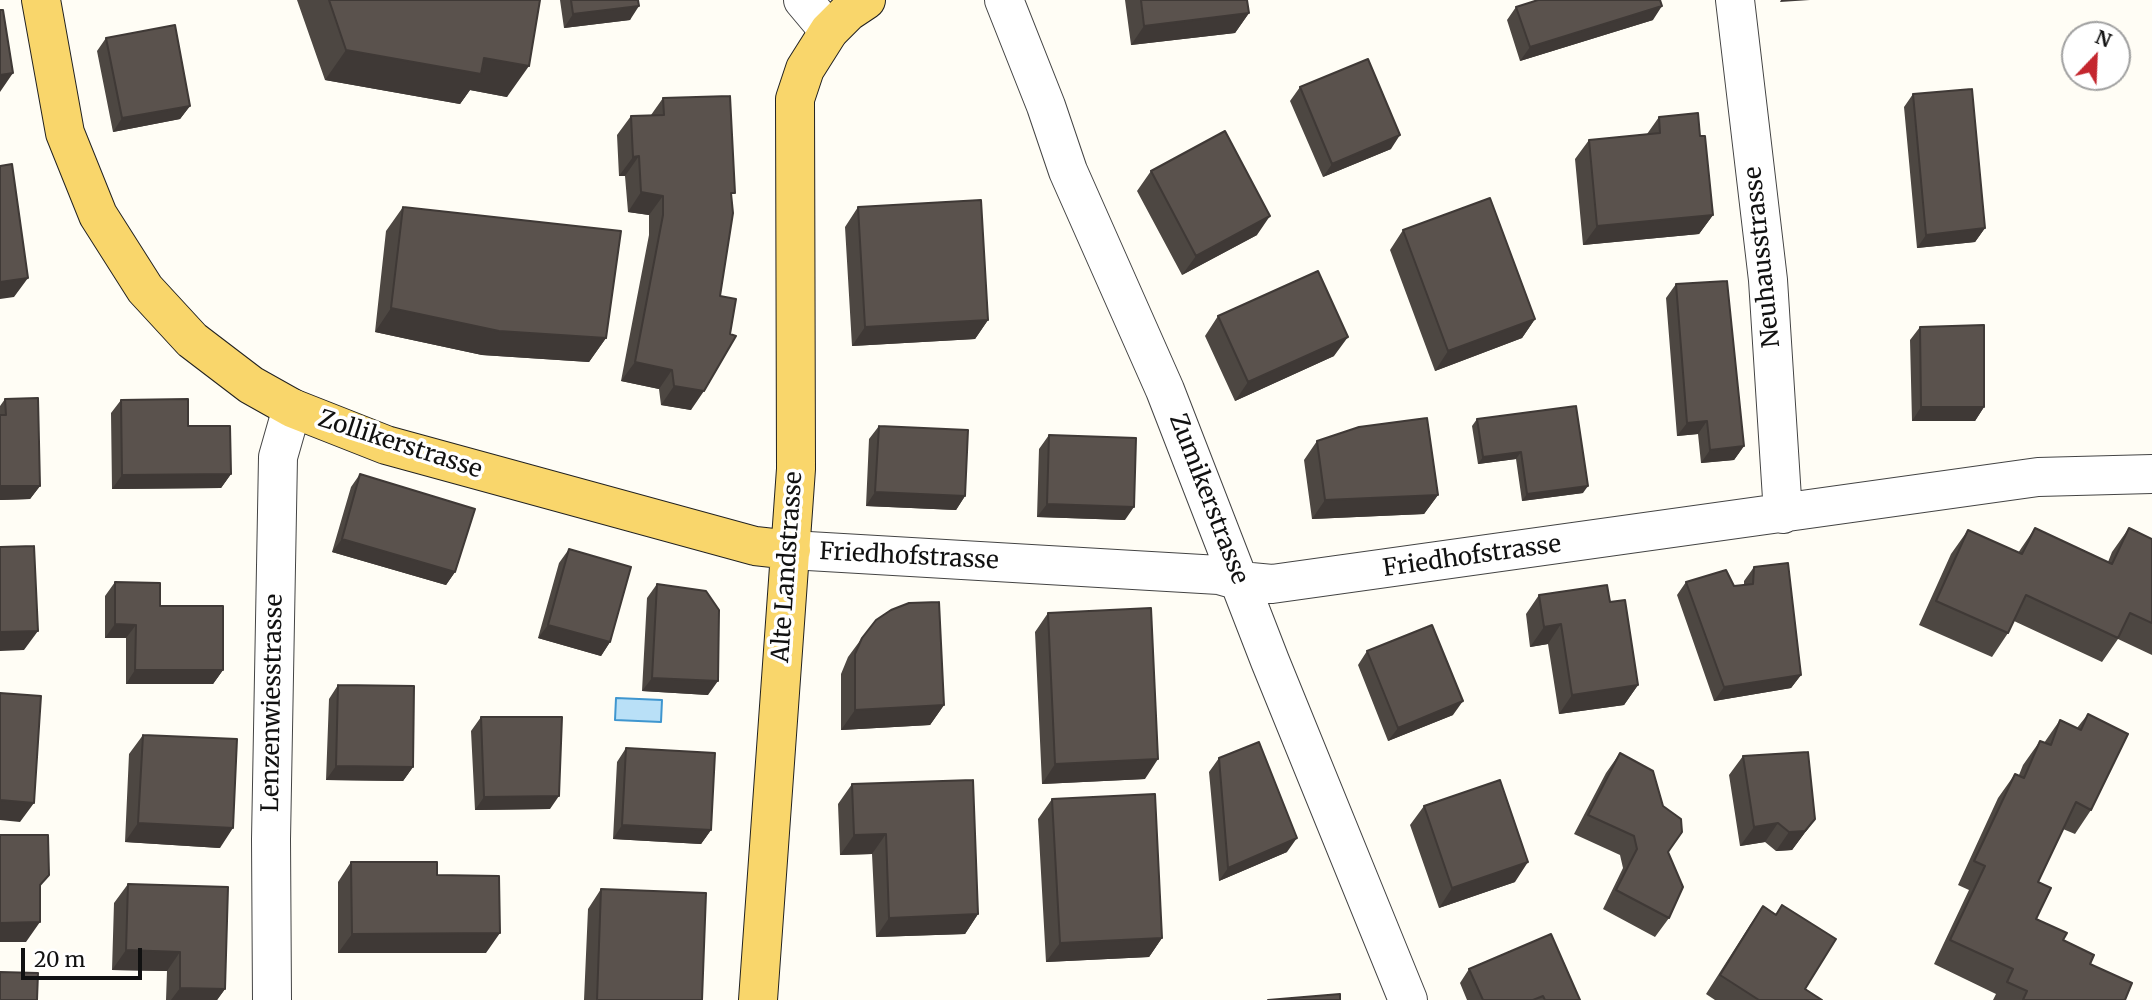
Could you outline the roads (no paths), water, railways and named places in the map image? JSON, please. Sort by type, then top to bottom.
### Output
[{"type":"main road","name":"Zollikerstrasse","points":[[41,0],[65,133],[98,215],[145,289],[192,340],[251,385],[292,408],[386,445],[755,546],[791,550]]},
{"type":"main road","name":"Alte Landstrasse","points":[[758,1000],[796,469],[795,99],[805,69],[829,31],[848,12],[866,0]]},
{"type":"street","points":[[803,0],[829,31]]},
{"type":"street","name":"Zumikerstrasse","points":[[1004,0],[1068,172],[1165,390],[1408,1000]]},
{"type":"street","name":"Neuhausstrasse","points":[[1735,0],[1768,280],[1783,514]]},
{"type":"street","name":"Lenzenwiesstrasse","points":[[272,1000],[272,757],[278,457],[292,408]]},
{"type":"street","name":"Friedhofstrasse","points":[[791,550],[1219,575],[1240,581],[1272,584],[2038,477],[2152,474]]},
{"type":"water","points":[[616,698],[662,700],[661,722],[615,720]]}]
